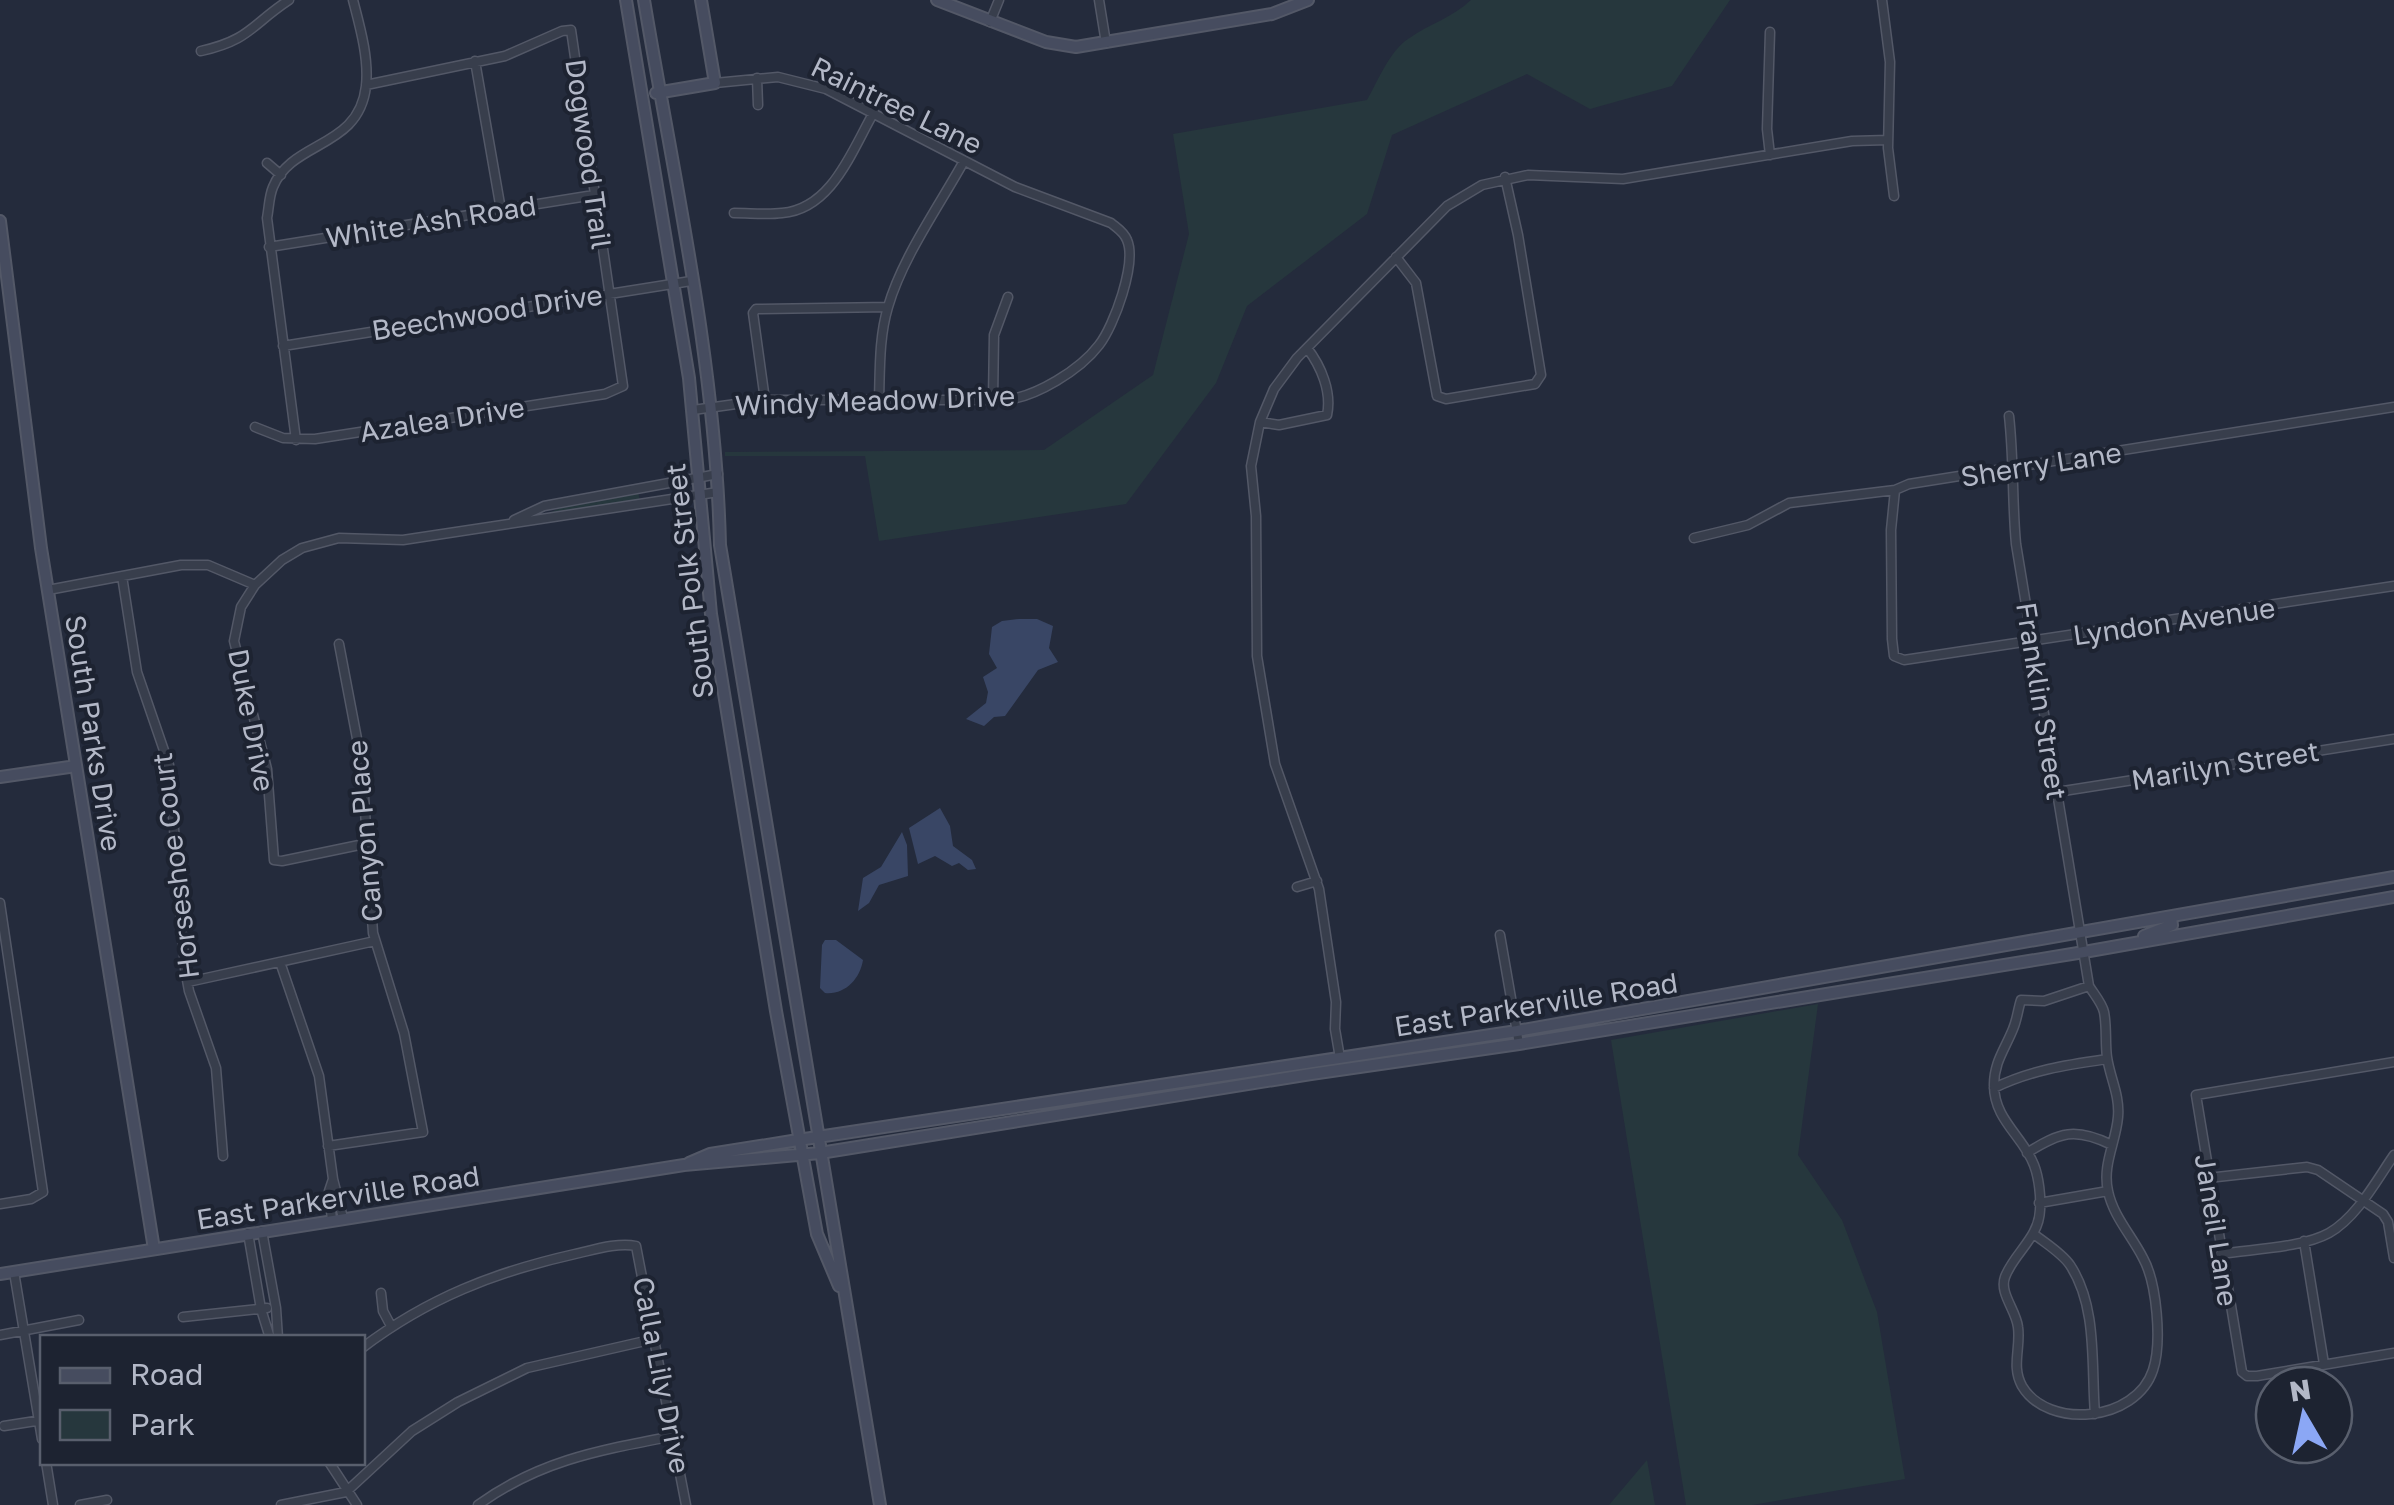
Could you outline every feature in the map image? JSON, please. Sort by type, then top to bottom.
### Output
[{"type":"main road","name":"South Polk Street","points":[[626,0],[692,410],[710,614],[798,1140],[816,1234],[846,1301]]},
{"type":"main road","name":"South Polk Street","points":[[644,0],[710,408],[718,474],[720,545],[846,1301]]},
{"type":"main road","points":[[701,0],[715,83]]},
{"type":"main road","points":[[937,0],[1046,42],[1076,47],[1272,14],[1308,0]]},
{"type":"main road","name":"Raintree Lane","points":[[644,95],[715,83]]},
{"type":"main road","name":"South Parks Drive","points":[[0,222],[48,590],[154,1249]]},
{"type":"main road","points":[[0,778],[76,766]]},
{"type":"main road","name":"East Parkerville Road","points":[[1518,1038],[1704,999],[2394,877]]},
{"type":"main road","name":"East Parkerville Road","points":[[684,1165],[710,1154],[1249,1072],[1341,1064],[1706,1014],[2394,897]]},
{"type":"main road","points":[[2258,900],[2262,920]]},
{"type":"main road","points":[[2120,946],[2167,928],[2172,925],[2171,917]]},
{"type":"main road","points":[[1704,999],[1706,1014]]},
{"type":"main road","name":"East Parkerville Road","points":[[0,1274],[684,1165],[801,1156],[1251,1085],[1341,1064]]},
{"type":"main road","points":[[1249,1072],[1251,1085]]},
{"type":"main road","points":[[1094,1095],[1096,1109]]},
{"type":"main road","points":[[846,1301],[880,1505]]},
{"type":"street","points":[[201,51],[249,34],[289,0]]},
{"type":"street","points":[[296,440],[269,247],[270,203],[272,188],[282,175],[306,153],[346,130],[363,101],[364,56],[353,0]]},
{"type":"street","points":[[990,22],[999,0]]},
{"type":"street","points":[[1099,0],[1106,43]]},
{"type":"street","points":[[1882,0],[1890,62],[1888,140],[1894,196]]},
{"type":"street","name":"Dogwood Trail","points":[[475,61],[506,56],[570,30],[622,379]]},
{"type":"street","points":[[1770,32],[1770,155]]},
{"type":"street","points":[[366,84],[475,61],[500,210]]},
{"type":"street","points":[[756,78],[758,105]]},
{"type":"street","name":"Raintree Lane","points":[[715,83],[792,79],[826,89],[1014,187],[1121,230]]},
{"type":"street","points":[[734,213],[783,214],[815,203],[835,180],[874,112]]},
{"type":"street","points":[[352,122],[364,128]]},
{"type":"street","points":[[1341,1064],[1335,1029],[1336,1002],[1317,882],[1281,784],[1259,673],[1255,624],[1256,516],[1251,466],[1260,422],[1281,378],[1455,200],[1482,185],[1536,174],[1623,179],[1860,140],[1888,140]]},
{"type":"street","points":[[879,400],[880,354],[888,307],[900,276],[964,162]]},
{"type":"street","points":[[267,164],[282,175]]},
{"type":"street","points":[[1396,257],[1416,283],[1439,398],[1538,382],[1518,235],[1505,178]]},
{"type":"street","name":"White Ash Road","points":[[269,247],[594,196]]},
{"type":"street","name":"Windy Meadow Drive","points":[[692,410],[765,400],[993,400],[1034,392],[1070,369],[1099,345],[1110,330],[1126,279],[1128,242],[1121,230]]},
{"type":"street","name":"Beechwood Drive","points":[[283,346],[691,280]]},
{"type":"street","points":[[993,400],[994,334],[1008,297]]},
{"type":"street","points":[[765,400],[752,313],[756,309],[888,307]]},
{"type":"street","points":[[1260,422],[1280,425],[1326,415],[1329,409],[1322,372],[1307,348]]},
{"type":"street","name":"Azalea Drive","points":[[255,427],[296,440],[344,436],[605,394],[623,386],[622,379]]},
{"type":"street","name":"Sherry Lane","points":[[1694,538],[1748,525],[1790,503],[1895,490],[1909,484],[2394,407]]},
{"type":"street","name":"Franklin Street","points":[[2009,416],[2016,544],[2089,986],[2103,1008],[2107,1059],[2118,1104],[2106,1170],[2108,1191]]},
{"type":"street","points":[[504,525],[544,506],[718,474]]},
{"type":"street","points":[[645,486],[648,503]]},
{"type":"street","name":"Lyndon Avenue","points":[[1895,490],[1890,590],[1894,656],[1904,660],[2394,586]]},
{"type":"street","points":[[48,590],[181,565],[208,565],[256,585],[282,560],[323,540],[403,540],[718,492]]},
{"type":"street","name":"Horseshoe Court","points":[[122,576],[137,672],[169,764],[188,982],[216,1068],[224,1156]]},
{"type":"street","name":"Duke Drive","points":[[256,585],[242,606],[234,641],[268,768],[274,860],[369,843]]},
{"type":"street","name":"Canyon Place","points":[[328,1146],[423,1132],[404,1033],[376,942],[362,765],[338,644]]},
{"type":"street","name":"Marilyn Street","points":[[2056,792],[2394,738]]},
{"type":"street","points":[[1297,887],[1317,882]]},
{"type":"street","points":[[0,903],[43,1192],[31,1199],[0,1204]]},
{"type":"street","points":[[1500,936],[1518,1038]]},
{"type":"street","points":[[188,982],[376,942]]},
{"type":"street","points":[[280,962],[319,1076],[333,1179],[329,1191],[337,1219]]},
{"type":"street","points":[[2039,1204],[2108,1191],[2116,1214],[2149,1272],[2154,1288],[2157,1352],[2153,1373],[2137,1396],[2122,1407],[2095,1414],[2062,1411],[2041,1403],[2023,1388],[2015,1368],[2016,1312],[2006,1294],[2004,1279],[2034,1234],[2039,1204],[2034,1164],[1998,1109],[1994,1088],[1996,1064],[2013,1029],[2021,1000],[2044,1001],[2089,986]]},
{"type":"street","points":[[1994,1088],[2050,1067],[2107,1059]]},
{"type":"street","name":"Janeil Lane","points":[[2324,1364],[2256,1376],[2242,1372],[2196,1095],[2394,1062]]},
{"type":"street","points":[[2027,1153],[2052,1137],[2071,1133],[2091,1134],[2112,1145]]},
{"type":"street","points":[[2221,1254],[2304,1241],[2332,1231],[2364,1198],[2394,1155]]},
{"type":"street","points":[[2208,1178],[2307,1167],[2318,1170],[2384,1214],[2394,1258]]},
{"type":"street","points":[[262,1231],[276,1308],[274,1335]]},
{"type":"street","points":[[248,1233],[261,1309],[273,1335]]},
{"type":"street","points":[[2034,1234],[2069,1262],[2078,1282],[2088,1313],[2095,1414]]},
{"type":"street","points":[[2304,1241],[2324,1364],[2394,1353]]},
{"type":"street","name":"Calla Lily Drive","points":[[391,1326],[444,1296],[513,1268],[582,1252],[636,1246],[686,1505]]},
{"type":"street","points":[[14,1272],[40,1414]]},
{"type":"street","points":[[365,1346],[391,1326],[383,1311],[381,1292]]},
{"type":"street","points":[[183,1317],[276,1308]]},
{"type":"street","points":[[0,1335],[79,1320]]},
{"type":"street","points":[[281,1505],[346,1492],[412,1431],[458,1402],[528,1368],[654,1339]]},
{"type":"street","points":[[4,1426],[40,1420]]},
{"type":"street","points":[[478,1505],[531,1472],[565,1459],[674,1436]]},
{"type":"street","points":[[46,1465],[53,1505]]},
{"type":"street","points":[[331,1465],[357,1505]]},
{"type":"street","points":[[80,1505],[108,1500]]},
{"type":"green space","points":[[1471,0],[1730,0],[1672,86],[1590,109],[1527,74],[1392,135],[1367,214],[1247,306],[1216,383],[1126,504],[879,541],[865,456],[725,456],[725,452],[1044,450],[1153,375],[1189,234],[1173,134],[1367,100],[1401,45]]},
{"type":"green space","points":[[638,492],[640,501],[544,515],[570,504]]},
{"type":"green space","points":[[1818,1004],[1798,1155],[1842,1220],[1877,1312],[1905,1479],[1752,1505],[1686,1505],[1611,1040]]},
{"type":"green space","points":[[1647,1460],[1655,1505],[1609,1505]]},
{"type":"water","points":[[1019,619],[1037,619],[1053,626],[1049,648],[1058,662],[1038,670],[1005,716],[994,717],[984,726],[966,719],[986,703],[988,692],[983,677],[997,668],[989,654],[992,627]]},
{"type":"water","points":[[940,808],[950,826],[953,846],[972,860],[976,869],[968,870],[959,863],[952,866],[935,856],[918,864],[909,828]]},
{"type":"water","points":[[902,832],[907,845],[908,876],[879,885],[869,903],[858,911],[863,878],[881,867]]},
{"type":"water","points":[[825,940],[836,940],[863,960],[850,984],[832,993],[820,988]]}]
